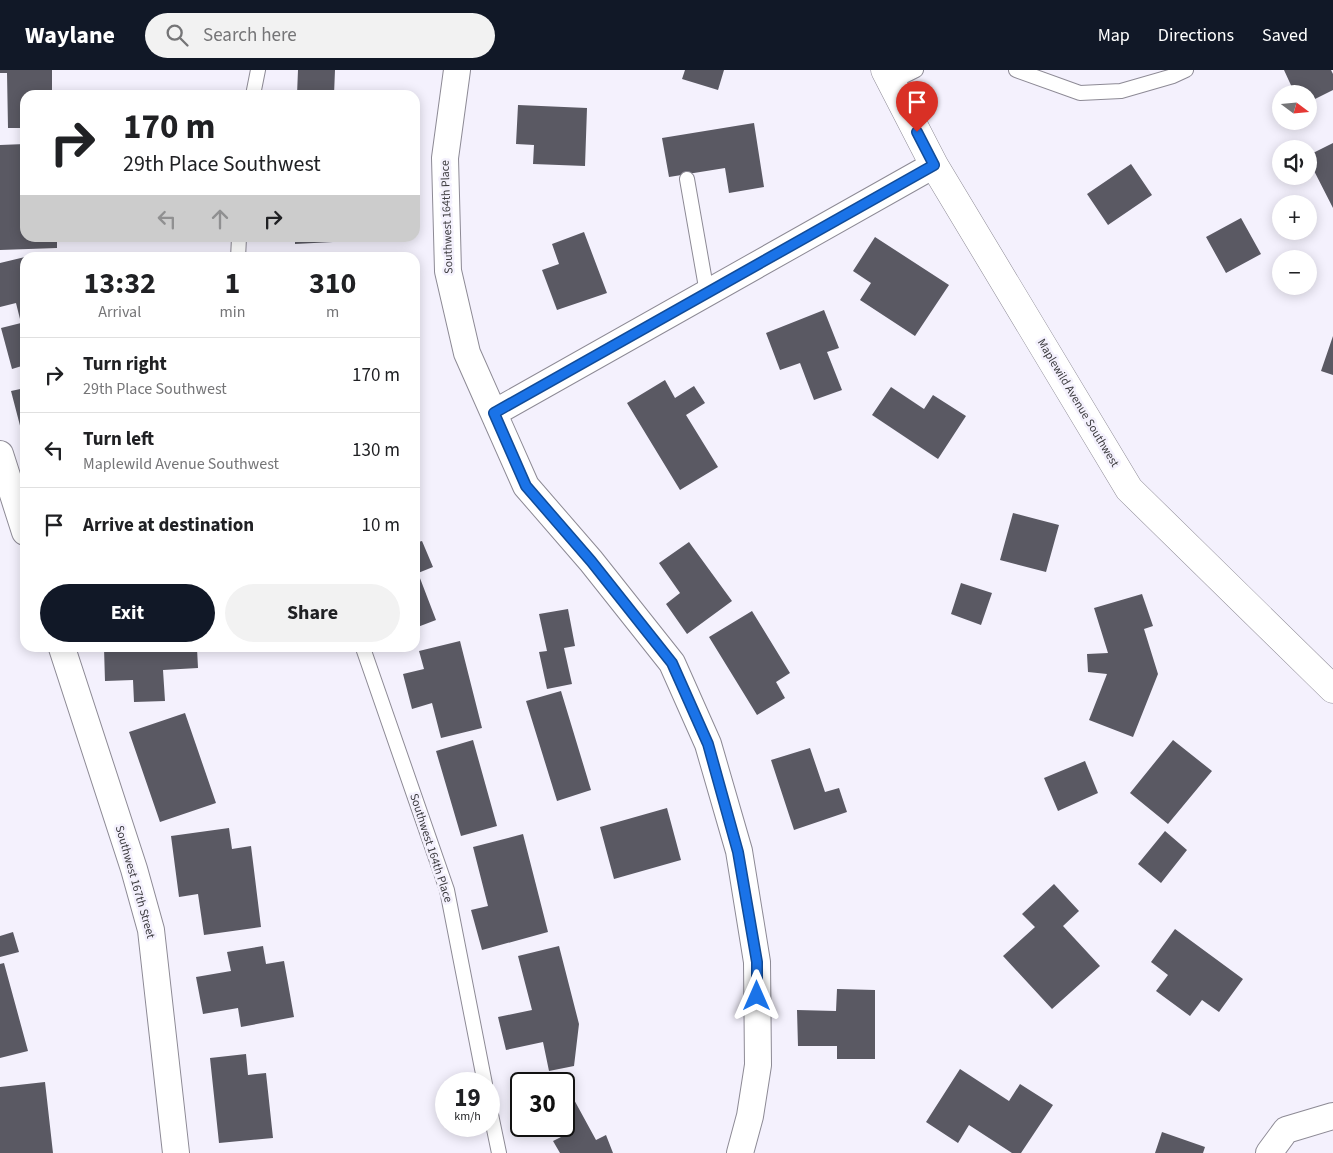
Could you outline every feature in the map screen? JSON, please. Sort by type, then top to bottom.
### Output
[{"type":"street","name":"Southwest 164th Place","points":[[457,70],[444,158],[448,271],[467,352],[526,486],[591,561],[672,663],[708,744],[738,852],[757,962],[758,1065],[750,1116],[740,1153]]},
{"type":"street","name":"Maplewild Avenue Southwest","points":[[888,76],[934,165],[1130,489],[1333,689]]},
{"type":"street","points":[[494,413],[934,165]]},
{"type":"street","points":[[0,454],[20,516]]},
{"type":"street","name":"Southwest 167th Street","points":[[63,652],[131,860],[151,930],[176,1153]]},
{"type":"street","points":[[1269,1153],[1286,1130],[1333,1116]]},
{"type":"lane","points":[[254,90],[258,70]]},
{"type":"lane","points":[[888,76],[916,70]]},
{"type":"lane","points":[[1016,70],[1080,93],[1121,91],[1173,76],[1186,70]]},
{"type":"lane","points":[[687,179],[707,293]]},
{"type":"lane","name":"Southwest 164th Place","points":[[363,652],[446,890],[483,1072]]},
{"type":"lane","points":[[495,1137],[498,1153]]},
{"type":"building","points":[[0,70],[52,70],[52,90],[20,90],[20,128],[8,128],[7,73],[0,73]]},
{"type":"building","points":[[298,70],[335,70],[334,90],[297,90]]},
{"type":"building","points":[[685,70],[724,70],[718,90],[682,79]]},
{"type":"building","points":[[1284,70],[1331,70],[1333,74],[1333,90],[1318,98],[1318,85],[1291,85]]},
{"type":"building","points":[[518,105],[587,108],[585,166],[533,164],[534,145],[516,144]]},
{"type":"building","points":[[754,123],[764,187],[729,193],[725,168],[669,177],[662,138]]},
{"type":"building","points":[[1333,143],[1333,208],[1317,177],[1317,151]]},
{"type":"building","points":[[20,144],[20,242],[57,242],[57,248],[0,250],[0,145]]},
{"type":"building","points":[[1131,164],[1152,195],[1108,225],[1087,194]]},
{"type":"building","points":[[1241,218],[1261,254],[1226,273],[1206,237]]},
{"type":"building","points":[[584,232],[607,293],[557,310],[542,270],[559,264],[552,244]]},
{"type":"building","points":[[875,237],[949,285],[915,336],[860,300],[871,283],[853,271]]},
{"type":"building","points":[[295,242],[333,242],[295,244]]},
{"type":"building","points":[[20,258],[20,319],[16,303],[0,307],[0,263]]},
{"type":"building","points":[[824,310],[839,348],[827,352],[842,390],[814,400],[800,363],[780,370],[766,333]]},
{"type":"building","points":[[20,323],[20,367],[12,369],[1,328]]},
{"type":"building","points":[[1333,336],[1333,375],[1321,371]]},
{"type":"building","points":[[665,380],[675,398],[694,386],[705,403],[686,415],[718,467],[680,490],[627,403]]},
{"type":"building","points":[[891,387],[924,409],[933,395],[966,416],[938,459],[872,415]]},
{"type":"building","points":[[20,389],[20,426],[11,391]]},
{"type":"building","points":[[1013,513],[1059,525],[1046,572],[1000,560]]},
{"type":"building","points":[[422,541],[433,567],[420,572],[420,542]]},
{"type":"building","points":[[689,542],[732,601],[687,634],[666,604],[680,593],[659,563]]},
{"type":"building","points":[[420,578],[436,620],[420,626]]},
{"type":"building","points":[[961,583],[992,593],[981,625],[951,614]]},
{"type":"building","points":[[1142,594],[1153,626],[1144,629],[1158,674],[1133,737],[1089,720],[1107,674],[1088,672],[1087,654],[1108,653],[1094,608]]},
{"type":"building","points":[[568,609],[575,646],[564,648],[572,684],[547,689],[539,652],[547,651],[539,614]]},
{"type":"building","points":[[752,611],[790,673],[776,682],[785,698],[757,715],[709,637]]},
{"type":"building","points":[[460,641],[482,728],[441,738],[432,703],[412,709],[403,674],[424,669],[420,651]]},
{"type":"building","points":[[104,652],[197,652],[198,668],[163,670],[165,701],[134,702],[133,680],[105,681]]},
{"type":"building","points":[[561,691],[591,790],[557,801],[526,701]]},
{"type":"building","points":[[185,713],[216,803],[160,822],[129,732]]},
{"type":"building","points":[[473,740],[497,826],[461,836],[436,751]]},
{"type":"building","points":[[1173,740],[1212,771],[1168,824],[1130,793]]},
{"type":"building","points":[[810,748],[825,792],[839,788],[847,812],[794,830],[771,760]]},
{"type":"building","points":[[1085,761],[1098,793],[1058,811],[1044,778]]},
{"type":"building","points":[[667,808],[681,860],[614,879],[600,827]]},
{"type":"building","points":[[229,828],[232,849],[251,846],[261,927],[204,935],[198,894],[179,897],[171,836]]},
{"type":"building","points":[[1165,831],[1187,850],[1161,883],[1138,864]]},
{"type":"building","points":[[523,834],[548,932],[482,950],[471,910],[488,906],[473,847]]},
{"type":"building","points":[[1054,884],[1079,911],[1063,926],[1100,966],[1052,1009],[1003,956],[1035,927],[1022,914]]},
{"type":"building","points":[[1175,929],[1243,979],[1219,1012],[1202,1000],[1190,1016],[1156,991],[1168,975],[1151,962]]},
{"type":"building","points":[[13,932],[19,952],[0,957],[0,936]]},
{"type":"building","points":[[263,946],[266,964],[284,961],[294,1017],[241,1027],[238,1008],[203,1014],[196,977],[231,971],[227,952]]},
{"type":"building","points":[[559,946],[579,1024],[574,1066],[549,1071],[543,1042],[506,1050],[498,1017],[532,1010],[518,956]]},
{"type":"building","points":[[4,963],[28,1051],[0,1058],[0,964]]},
{"type":"building","points":[[837,989],[875,990],[875,1059],[837,1059],[837,1046],[798,1046],[797,1010],[836,1011]]},
{"type":"building","points":[[246,1054],[248,1075],[266,1073],[273,1138],[219,1143],[210,1058]]},
{"type":"building","points":[[960,1069],[1009,1101],[1020,1084],[1053,1105],[1021,1153],[1012,1153],[969,1125],[958,1143],[926,1122]]},
{"type":"building","points":[[45,1082],[53,1153],[0,1153],[0,1087]]},
{"type":"building","points":[[575,1102],[596,1140],[606,1135],[613,1153],[560,1153],[553,1141],[561,1137],[575,1137]]},
{"type":"building","points":[[1162,1132],[1205,1147],[1203,1153],[1155,1153]]},
{"type":"route","points":[[757,996],[757,962],[738,852],[708,744],[672,663],[591,561],[526,486],[494,413],[934,165],[917,132]]}]
